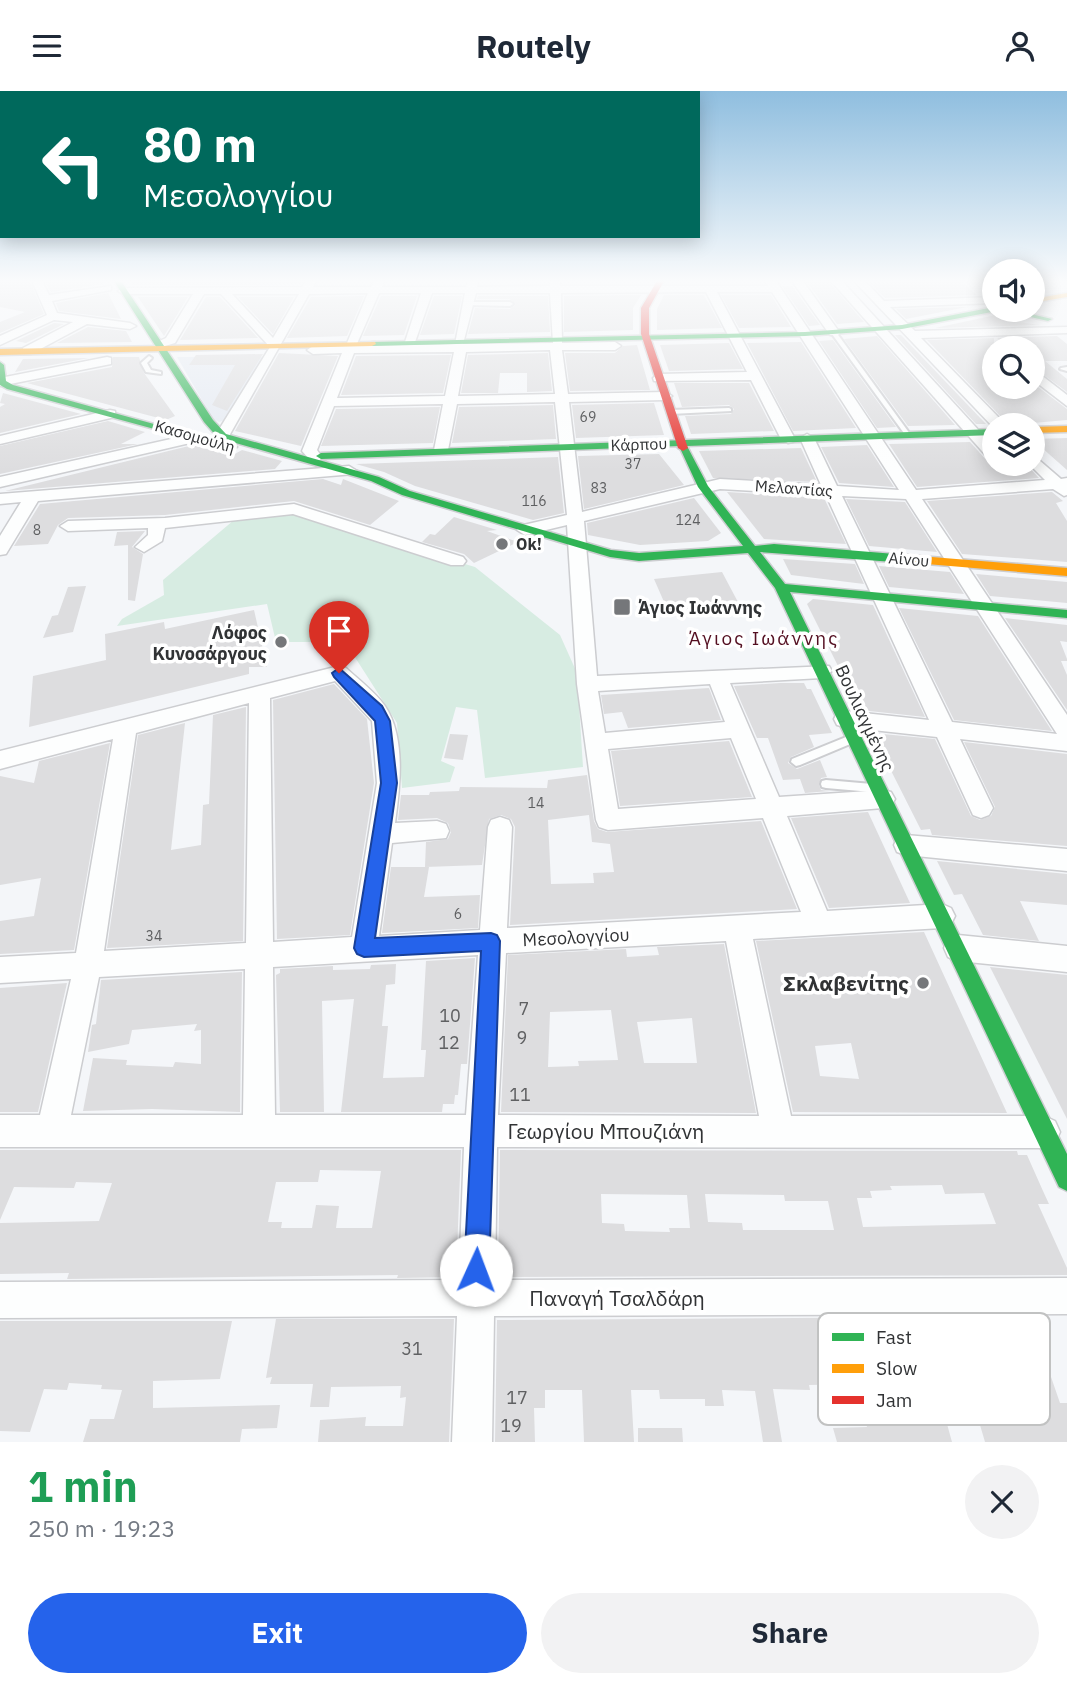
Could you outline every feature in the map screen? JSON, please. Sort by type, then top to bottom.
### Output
[{"type":"main road","points":[[6,344],[27,351],[152,351]]},
{"type":"main road","points":[[146,344],[224,437]]},
{"type":"main road","points":[[148,344],[159,373],[177,404]]},
{"type":"main road","points":[[0,358],[389,344]]},
{"type":"main road","points":[[436,344],[469,344]]},
{"type":"main road","name":"Βουλιαγμένης","points":[[649,344],[680,443],[702,487],[781,587],[880,794],[958,948],[1067,1179]]},
{"type":"main road","points":[[0,365],[1,382]]},
{"type":"main road","name":"Κασομούλη","points":[[1,382],[285,461],[336,471],[578,545],[639,557],[752,548]]},
{"type":"main road","points":[[187,420],[198,437]]},
{"type":"main road","points":[[1045,430],[1067,429]]},
{"type":"main road","name":"Κάρπου","points":[[285,461],[349,453],[982,432]]},
{"type":"main road","name":"Κασομούλη","points":[[224,437],[310,457],[366,487],[406,493]]},
{"type":"main road","points":[[336,471],[339,459],[349,453]]},
{"type":"main road","name":"Αίνου","points":[[752,548],[1067,572]]},
{"type":"main road","points":[[781,587],[1067,614]]},
{"type":"street","points":[[27,351],[40,344]]},
{"type":"street","points":[[152,351],[163,344]]},
{"type":"street","points":[[271,344],[274,347]]},
{"type":"street","points":[[224,437],[276,344]]},
{"type":"street","points":[[310,457],[309,451],[351,346],[504,344]]},
{"type":"street","points":[[552,344],[562,398],[578,545],[587,684],[608,820],[880,794]]},
{"type":"street","points":[[574,344],[615,346]]},
{"type":"street","points":[[738,344],[788,439]]},
{"type":"street","points":[[812,344],[1067,732]]},
{"type":"street","points":[[893,344],[982,443]]},
{"type":"street","points":[[919,344],[987,413]]},
{"type":"street","points":[[441,450],[460,345]]},
{"type":"street","points":[[1,382],[107,361]]},
{"type":"street","points":[[659,378],[754,376]]},
{"type":"street","points":[[1045,383],[1067,402]]},
{"type":"street","points":[[328,402],[665,396]]},
{"type":"street","points":[[0,440],[110,414]]},
{"type":"street","points":[[0,482],[198,437]]},
{"type":"street","points":[[807,438],[981,808]]},
{"type":"street","points":[[278,477],[285,461]]},
{"type":"street","points":[[1045,469],[1065,487]]},
{"type":"street","points":[[0,499],[336,471]]},
{"type":"street","points":[[1012,476],[1022,487]]},
{"type":"street","name":"Μελαντίας","points":[[526,530],[720,484],[911,495],[1022,487],[1065,487]]},
{"type":"street","points":[[86,492],[68,526],[157,521],[165,523],[294,509],[457,561]]},
{"type":"street","points":[[0,550],[33,496]]},
{"type":"street","points":[[144,547],[156,537],[157,521]]},
{"type":"street","points":[[587,684],[822,671]]},
{"type":"street","points":[[0,760],[339,673],[376,709],[383,721],[389,783],[364,948]]},
{"type":"street","points":[[717,677],[819,923]]},
{"type":"street","points":[[260,692],[260,1131]]},
{"type":"street","points":[[52,1131],[88,965],[126,726]]},
{"type":"street","points":[[596,742],[738,729]]},
{"type":"street","points":[[849,729],[943,729],[1067,743]]},
{"type":"street","points":[[472,1442],[481,1131],[500,827]]},
{"type":"street","points":[[383,833],[437,831]]},
{"type":"street","points":[[906,845],[1067,860]]},
{"type":"street","name":"Μεσολογγίου","points":[[0,970],[942,916]]},
{"type":"street","points":[[737,927],[778,1131]]},
{"type":"street","points":[[958,948],[1067,959]]},
{"type":"street","name":"Γεωργίου Μπουζιάνη","points":[[0,1131],[1044,1132]]},
{"type":"street","name":"Παναγή Τσαλδάρη","points":[[0,1300],[1067,1296]]},
{"type":"lane","points":[[842,344],[908,435]]},
{"type":"lane","points":[[670,412],[729,410]]},
{"type":"lane","points":[[796,762],[849,729]]},
{"type":"lane","points":[[826,784],[880,794]]},
{"type":"shaded area","points":[[177,357],[263,357],[229,419],[219,422],[213,419]]},
{"type":"green space","points":[[294,513],[475,567],[560,635],[577,673],[583,767],[485,778],[477,710],[456,707],[441,761],[455,767],[450,782],[402,788],[397,723],[351,651],[330,642],[276,642],[267,604],[117,626],[122,619],[164,595],[163,580],[234,520]]},
{"type":"building","points":[[730,344],[743,369],[669,371],[660,345]]},
{"type":"building","points":[[748,344],[802,344],[856,428],[793,431]]},
{"type":"building","points":[[821,344],[836,344],[896,427],[877,428]]},
{"type":"building","points":[[848,344],[884,344],[955,425],[908,426]]},
{"type":"building","points":[[903,344],[910,344],[982,420],[982,424],[976,424]]},
{"type":"building","points":[[931,344],[982,344],[982,397]]},
{"type":"building","points":[[1045,344],[1067,344],[1067,361],[1045,361]]},
{"type":"building","points":[[637,345],[650,390],[570,391],[565,353],[615,353],[623,346]]},
{"type":"building","points":[[279,353],[338,356],[301,446],[235,431]]},
{"type":"building","points":[[548,353],[552,391],[527,392],[527,373],[500,373],[498,393],[461,393],[468,355]]},
{"type":"building","points":[[263,354],[227,411],[212,405],[235,365],[189,365],[196,355]]},
{"type":"building","points":[[451,355],[443,393],[341,395],[356,356]]},
{"type":"building","points":[[113,357],[139,357],[144,373],[175,416],[166,420],[27,383],[112,367]]},
{"type":"building","points":[[89,358],[15,372],[23,359]]},
{"type":"building","points":[[1045,361],[1067,379],[1067,392],[1045,376]]},
{"type":"building","points":[[674,383],[749,383],[774,431],[691,434],[685,416],[731,414],[734,409],[729,405],[682,407]]},
{"type":"building","points":[[1045,392],[1067,409],[1067,420],[1045,422],[1045,413],[997,413],[984,399],[1045,399]]},
{"type":"building","points":[[3,393],[81,414],[0,433],[0,407],[5,404],[0,403]]},
{"type":"building","points":[[654,403],[664,435],[576,438],[572,405]]},
{"type":"building","points":[[553,405],[556,439],[452,443],[459,407]]},
{"type":"building","points":[[440,407],[433,443],[321,446],[336,409]]},
{"type":"building","points":[[108,421],[145,432],[121,444],[138,444],[0,474],[0,446]]},
{"type":"building","points":[[1067,438],[1067,470],[1045,451],[1045,439]]},
{"type":"building","points":[[970,442],[982,455],[982,476],[1039,478],[917,487],[889,444]]},
{"type":"building","points":[[193,445],[231,456],[242,450],[282,461],[275,469],[5,491]]},
{"type":"building","points":[[867,445],[894,487],[839,483],[821,447]]},
{"type":"building","points":[[801,448],[817,482],[713,478],[699,451]]},
{"type":"building","points":[[659,454],[684,485],[584,509],[578,456]]},
{"type":"building","points":[[558,457],[564,513],[533,520],[415,486],[384,472],[356,464]]},
{"type":"building","points":[[323,479],[341,485],[343,479],[399,501],[370,525],[294,501],[165,515],[68,518],[58,525],[48,544],[14,546],[40,504]]},
{"type":"building","points":[[727,492],[824,498],[846,544],[764,539]]},
{"type":"building","points":[[1052,492],[1063,501],[1056,503],[1067,521],[1067,562],[962,554],[927,501]]},
{"type":"building","points":[[694,498],[721,533],[708,541],[640,545],[588,535],[587,523]]},
{"type":"building","points":[[846,499],[905,502],[937,552],[869,546]]},
{"type":"building","points":[[454,517],[497,530],[487,531],[518,542],[474,563],[464,554],[422,542],[430,534],[435,535]]},
{"type":"building","points":[[145,531],[132,547],[143,554],[135,601],[128,600],[128,545],[114,546],[117,532]]},
{"type":"building","points":[[783,559],[855,564],[864,584],[791,575]]},
{"type":"building","points":[[879,566],[950,572],[964,594],[889,587]]},
{"type":"building","points":[[722,572],[739,604],[668,611],[654,579]]},
{"type":"building","points":[[976,574],[1067,582],[1067,603],[990,596]]},
{"type":"building","points":[[86,586],[73,632],[43,638],[52,616],[58,615],[68,587]]},
{"type":"building","points":[[813,599],[873,605],[925,717],[860,710],[807,604]]},
{"type":"building","points":[[899,608],[978,616],[1052,731],[954,720]]},
{"type":"building","points":[[254,610],[267,667],[249,667],[249,674],[29,727],[33,676],[106,660],[105,634],[164,622],[165,629]]},
{"type":"building","points":[[1005,618],[1067,625],[1067,642],[1060,641],[1067,659],[1061,661],[1067,675],[1067,710]]},
{"type":"building","points":[[804,683],[807,689],[811,689],[832,733],[809,735],[814,747],[791,757],[788,763],[797,769],[820,760],[827,777],[821,778],[819,785],[821,790],[830,791],[805,793],[800,779],[783,780],[768,738],[757,738],[734,686]]},
{"type":"building","points":[[334,684],[367,719],[374,783],[350,935],[277,939],[273,700]]},
{"type":"building","points":[[709,688],[721,720],[628,728],[622,712],[604,714],[601,695]]},
{"type":"building","points":[[246,707],[243,941],[107,948],[138,735],[185,723],[171,850],[201,845],[203,805],[209,804],[213,715]]},
{"type":"building","points":[[872,733],[935,739],[971,816],[980,820],[991,816],[995,807],[964,742],[1067,754],[1067,846],[932,835],[930,829],[921,830]]},
{"type":"building","points":[[450,734],[468,735],[463,760],[444,758]]},
{"type":"building","points":[[729,741],[752,797],[620,806],[611,751]]},
{"type":"building","points":[[110,743],[74,950],[0,954],[0,921],[34,916],[41,878],[0,885],[0,776],[34,783],[39,761]]},
{"type":"building","points":[[587,775],[594,821],[598,829],[607,832],[761,821],[797,909],[510,925],[515,827],[511,819],[501,815],[489,819],[482,865],[425,867],[426,842],[448,839],[451,832],[448,823],[437,818],[398,820],[401,795],[459,791],[460,787],[547,788],[548,780]],"holes":[[[589,815],[592,842],[610,844],[614,872],[593,873],[594,883],[551,884],[548,820]]]},
{"type":"building","points":[[868,812],[910,903],[829,908],[791,818]]},
{"type":"building","points":[[937,861],[1067,874],[1067,905],[1020,901],[1039,941],[983,935],[962,894],[954,895]]},
{"type":"building","points":[[391,867],[429,867],[424,897],[480,895],[478,928],[382,933]]},
{"type":"building","points":[[924,932],[1007,1113],[793,1112],[756,941]],"holes":[[[851,1043],[859,1079],[820,1076],[815,1046]]]},
{"type":"building","points":[[724,944],[756,1113],[501,1112],[508,955],[626,949],[627,957],[659,955],[657,947]],"holes":[[[611,1010],[618,1060],[578,1061],[579,1066],[548,1067],[550,1012]],[[692,1018],[697,1063],[644,1063],[637,1022]]]},
{"type":"building","points":[[475,958],[467,1064],[461,1064],[458,1095],[455,1095],[454,1104],[443,1104],[442,1112],[341,1112],[354,999],[322,1001],[324,1112],[280,1112],[276,975],[280,973],[280,969],[333,966],[333,970],[370,969],[371,965],[396,964],[395,984],[386,985],[382,1026],[388,1026],[383,1078],[424,1077],[426,1050],[421,1050],[426,961]]},
{"type":"building","points":[[990,967],[1067,975],[1067,1119]]},
{"type":"building","points":[[242,972],[240,1112],[152,1109],[83,1111],[93,1058],[127,1060],[126,1065],[173,1067],[175,1062],[201,1064],[201,1030],[194,1031],[197,1024],[132,1030],[129,1044],[88,1052],[92,1025],[96,1024],[101,980]]},
{"type":"building","points":[[67,983],[38,1112],[0,1112],[0,988]]},
{"type":"building","points":[[0,1150],[461,1150],[456,1277],[397,1278],[398,1275],[67,1279],[69,1273],[0,1274],[0,1223],[99,1221],[112,1183],[76,1182],[74,1188],[14,1187],[0,1220]],"holes":[[[320,1170],[381,1171],[372,1228],[336,1228],[339,1206],[316,1205],[312,1228],[281,1228],[282,1222],[268,1222],[276,1182],[318,1182]]]},
{"type":"building","points":[[500,1150],[1017,1151],[1018,1155],[1027,1155],[1049,1204],[1038,1204],[1067,1268],[1067,1275],[498,1277]],"holes":[[[942,1185],[945,1194],[984,1193],[996,1224],[863,1227],[857,1198],[872,1198],[870,1191],[892,1190],[890,1186]],[[601,1194],[687,1195],[690,1228],[669,1228],[670,1232],[625,1231],[624,1224],[602,1223]],[[705,1194],[784,1195],[785,1201],[828,1201],[834,1230],[743,1230],[742,1223],[708,1222]]]},
{"type":"building","points":[[818,1318],[818,1385],[809,1385],[810,1390],[773,1389],[782,1442],[763,1442],[755,1391],[722,1390],[724,1406],[705,1406],[705,1399],[660,1399],[659,1390],[631,1390],[634,1442],[584,1442],[582,1390],[545,1390],[545,1408],[534,1408],[535,1442],[495,1442],[497,1320]]},
{"type":"building","points":[[276,1319],[454,1319],[449,1442],[318,1442],[320,1420],[366,1417],[365,1426],[403,1426],[406,1397],[400,1398],[401,1386],[331,1387],[329,1407],[310,1407],[313,1384],[270,1384],[272,1377],[266,1378]]},
{"type":"building","points":[[0,1321],[232,1321],[220,1379],[153,1381],[153,1408],[280,1405],[277,1428],[242,1429],[240,1442],[83,1442],[90,1419],[114,1419],[122,1390],[101,1389],[102,1385],[69,1383],[67,1390],[44,1389],[30,1432],[0,1431]]},
{"type":"building","points":[[1050,1374],[1060,1403],[1067,1403],[1067,1442],[985,1442],[980,1425],[1050,1425]]},
{"type":"building","points":[[947,1425],[952,1442],[837,1442],[833,1428]]},
{"type":"building","points":[[638,1428],[682,1428],[683,1442],[638,1442]]},
{"type":"traffic: fast","points":[[158,344],[209,422],[222,436],[375,479],[406,493],[610,553],[639,557],[774,548],[907,559]]},
{"type":"traffic: fast","points":[[0,365],[2,382],[10,387],[232,447]]},
{"type":"traffic: fast","points":[[321,456],[982,432]]},
{"type":"traffic: fast","points":[[683,448],[703,487],[781,587],[1067,1179]]},
{"type":"traffic: fast","points":[[781,587],[1067,614]]},
{"type":"traffic: slow","points":[[0,352],[370,344]]},
{"type":"traffic: slow","points":[[1045,430],[1067,429]]},
{"type":"traffic: slow","points":[[907,559],[1067,572]]},
{"type":"traffic: jam","points":[[648,344],[683,448]]},
{"type":"place","name":"Ok!","points":[[502,544]]},
{"type":"place","name":"Άγιος Ιωάννης","points":[[622,607]]},
{"type":"place","name":"Λόφος Κυνοσάργους","points":[[281,642]]},
{"type":"place","name":"Σκλαβενίτης","points":[[923,983]]},
{"type":"district","name":"Άγιος Ιωάννης","points":[[764,638]]},
{"type":"route","points":[[339,673],[376,709],[383,721],[389,783],[364,948],[491,941],[476,1270]]}]
